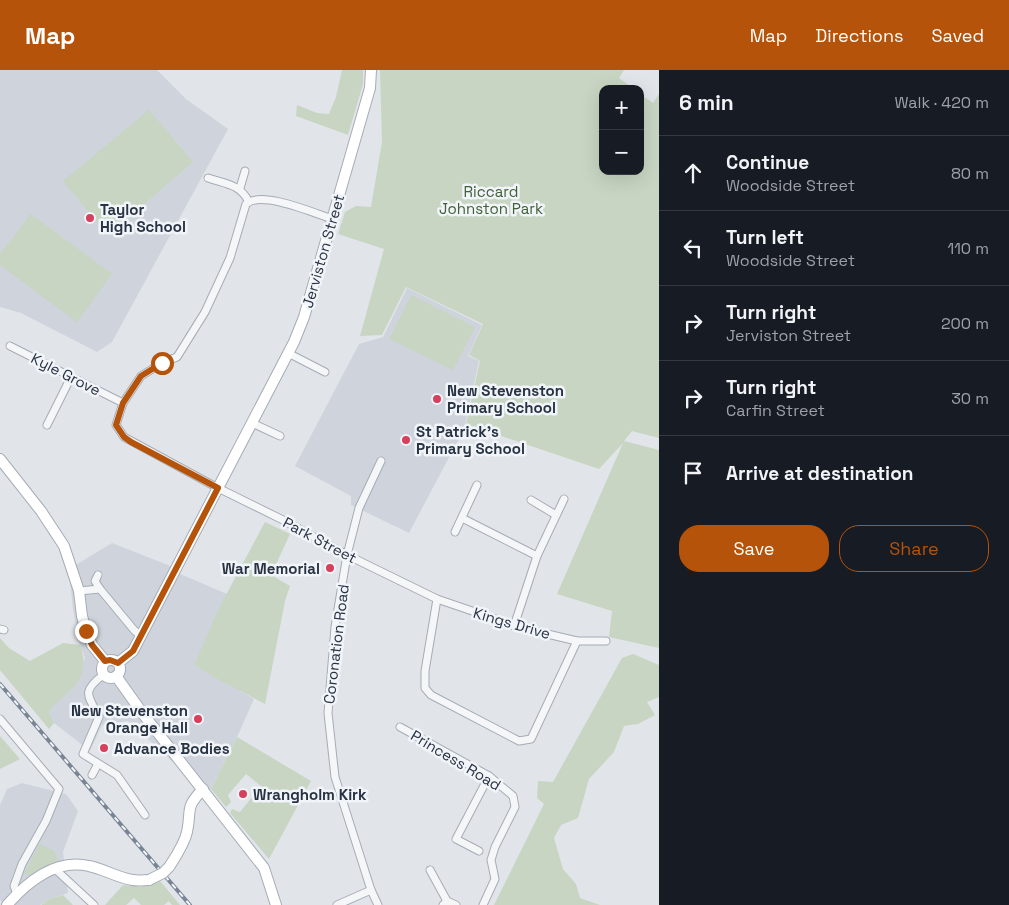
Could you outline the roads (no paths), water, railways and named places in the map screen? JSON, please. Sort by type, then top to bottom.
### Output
[{"type":"main road","name":"Jerviston Street","points":[[118,663],[133,651],[294,342],[304,317],[370,88],[371,70]]},
{"type":"main road","points":[[2,465],[41,511],[61,541],[78,591],[86,631],[92,645],[105,661]]},
{"type":"main road","points":[[110,660],[118,663],[120,671],[116,676],[108,678],[103,675],[101,669],[105,661],[110,660]]},
{"type":"main road","points":[[116,676],[143,714],[264,868],[276,905]]},
{"type":"main road","points":[[7,905],[26,884],[54,868],[74,864],[89,865],[134,880],[149,880],[163,873],[179,852],[187,831],[189,810],[194,798],[203,789]]},
{"type":"street","points":[[240,188],[244,171]]},
{"type":"street","points":[[208,178],[240,188],[249,202]]},
{"type":"street","points":[[123,403],[141,376],[162,363],[177,357],[205,312],[230,258],[244,209],[249,202],[268,199],[332,219]]},
{"type":"street","name":"Kyle Grove","points":[[10,346],[123,403]]},
{"type":"street","points":[[288,353],[325,372]]},
{"type":"street","points":[[47,425],[71,377]]},
{"type":"street","name":"Park Street","points":[[123,403],[116,425],[124,437],[218,488],[422,592]]},
{"type":"street","points":[[252,423],[280,436]]},
{"type":"street","name":"Coronation Road","points":[[378,905],[371,890],[334,777],[328,714],[335,627],[347,555],[359,508],[381,461]]},
{"type":"street","points":[[455,532],[477,485]]},
{"type":"street","points":[[514,626],[537,556],[564,499]]},
{"type":"street","points":[[531,500],[556,515]]},
{"type":"street","points":[[462,518],[537,556]]},
{"type":"street","points":[[98,575],[94,581],[141,636]]},
{"type":"street","points":[[78,591],[100,589]]},
{"type":"street","name":"Kings Drive","points":[[422,592],[514,626],[577,641],[606,641]]},
{"type":"street","points":[[437,599],[425,671],[425,688],[431,695],[519,741],[531,739],[577,641]]},
{"type":"street","points":[[103,675],[89,688],[88,693],[99,717],[83,754],[117,775],[145,815]]},
{"type":"street","points":[[0,719],[59,789],[46,821],[22,864],[14,886],[16,894]]},
{"type":"street","name":"Princess Road","points":[[400,727],[489,776],[513,796],[515,807],[496,847],[492,860],[495,879],[483,905]]},
{"type":"street","points":[[92,775],[98,764]]},
{"type":"street","points":[[479,851],[456,839],[489,776]]},
{"type":"street","points":[[54,868],[94,905]]},
{"type":"street","points":[[430,870],[445,903],[456,905]]},
{"type":"street","points":[[336,905],[371,890]]},
{"type":"railway","points":[[0,684],[190,905]]},
{"type":"place","name":"Taylor High School","points":[[90,218]]},
{"type":"place","name":"New Stevenston Primary School","points":[[437,399]]},
{"type":"place","name":"St Patrick's Primary School","points":[[406,440]]},
{"type":"place","name":"War Memorial","points":[[330,568]]},
{"type":"place","name":"New Stevenston Orange Hall","points":[[198,719]]},
{"type":"place","name":"Advance Bodies","points":[[104,748]]},
{"type":"place","name":"Wrangholm Kirk","points":[[243,794]]},
{"type":"park label","name":"Riccard Johnston Park","points":[[491,200]]}]
